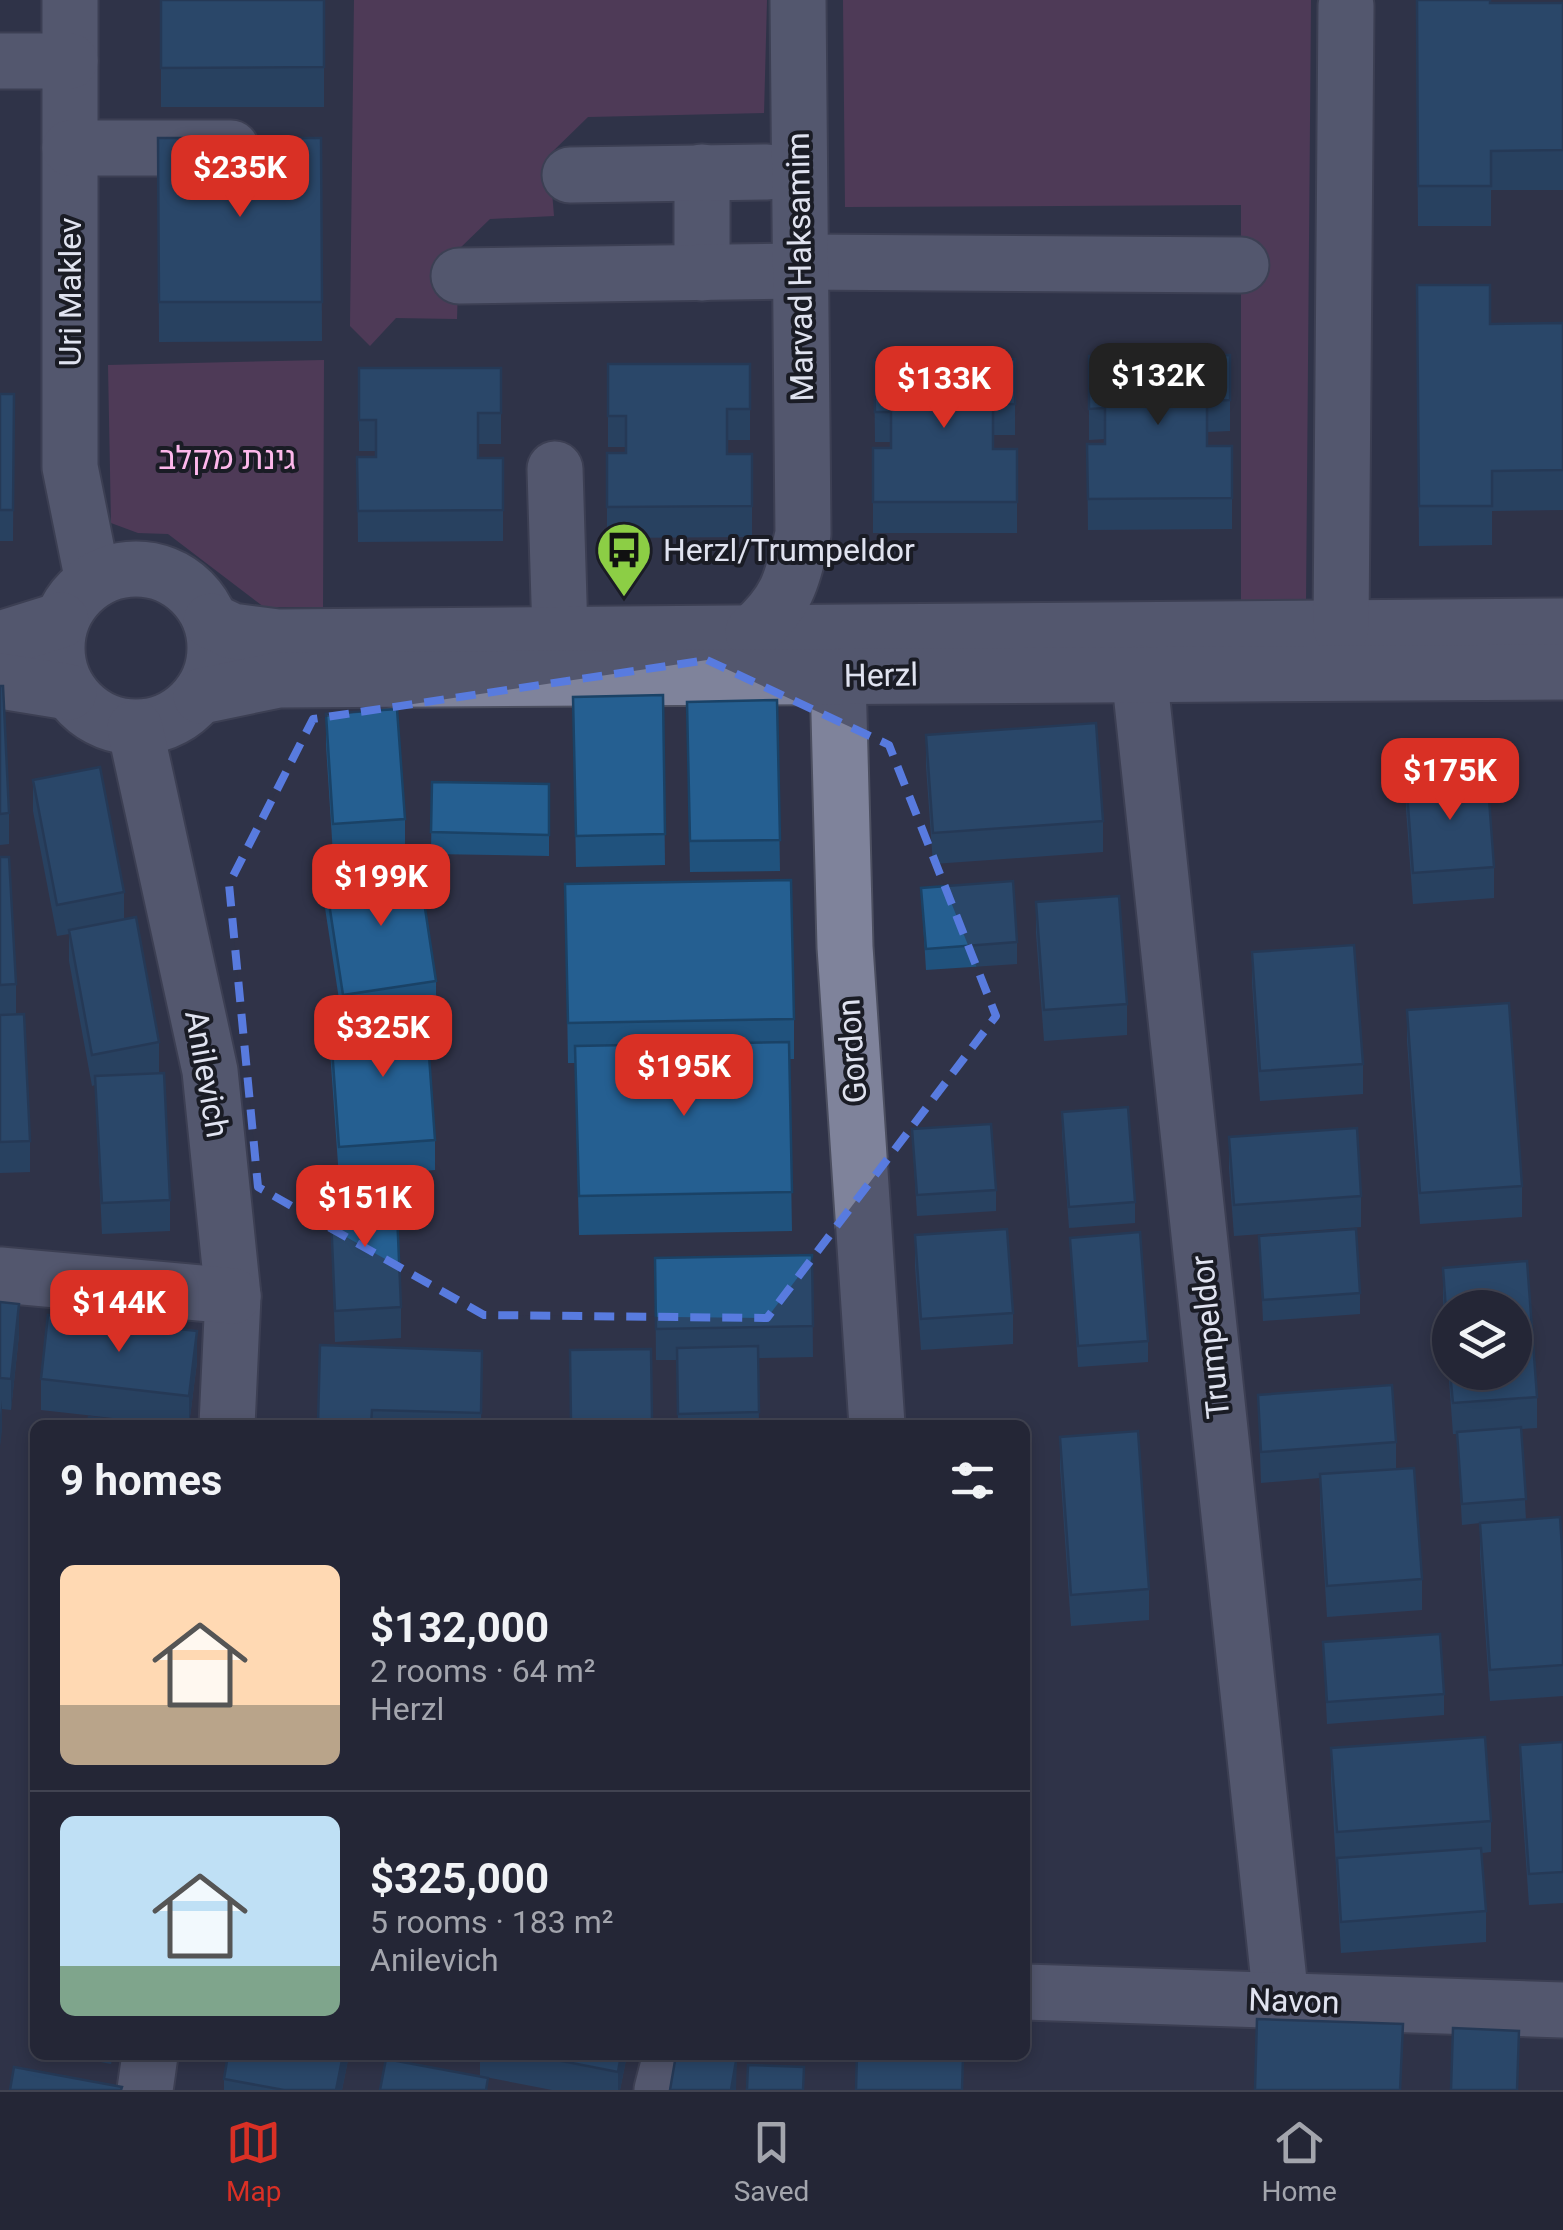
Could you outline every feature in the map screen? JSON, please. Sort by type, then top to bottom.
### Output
[{"type":"street","name":"Uri Maklev","points":[[70,0],[70,467],[77,601]]},
{"type":"street","name":"Marvad Haksamim","points":[[752,632],[777,610],[791,586],[803,534],[798,0]]},
{"type":"street","points":[[1342,628],[1346,6]]},
{"type":"street","points":[[0,61],[70,61]]},
{"type":"street","points":[[70,148],[285,148]]},
{"type":"street","points":[[702,172],[702,273]]},
{"type":"street","points":[[570,175],[767,172]]},
{"type":"street","points":[[460,276],[702,273],[800,266],[1241,265]]},
{"type":"street","points":[[555,470],[560,634]]},
{"type":"street","name":"Marvad Haksamim","points":[[803,534],[821,587],[836,609],[852,653]]},
{"type":"street","points":[[0,639],[77,601],[124,569],[151,570],[177,579],[198,598],[211,622],[216,648],[211,675],[201,696],[184,712],[161,724],[136,728],[110,724],[87,711],[69,692],[58,668],[77,601]]},
{"type":"street","name":"Herzl","points":[[211,622],[232,631],[278,637],[752,632],[852,653],[1139,674],[1563,672]]},
{"type":"street","name":"Herzl","points":[[201,696],[278,680],[1342,628],[1563,626]]},
{"type":"street","name":"Gordon","points":[[852,653],[844,946],[877,1420]]},
{"type":"street","name":"Trumpeldor","points":[[1139,674],[1281,2000]]},
{"type":"street","points":[[0,681],[69,692]]},
{"type":"street","name":"Anilevich","points":[[136,728],[210,1071],[233,1296],[227,1420]]},
{"type":"street","points":[[0,1276],[233,1296]]},
{"type":"street","name":"Navon","points":[[1030,1992],[1563,2010]]},
{"type":"street","points":[[145,2090],[149,2060]]},
{"type":"street","points":[[662,2090],[670,2060]]},
{"type":"highlighted area","points":[[707,660],[889,745],[996,1016],[767,1318],[484,1315],[258,1187],[229,884],[313,719]]},
{"type":"green space","points":[[354,0],[767,0],[764,113],[588,117],[549,155],[554,216],[490,219],[459,249],[457,319],[396,318],[370,346],[350,326]]},
{"type":"green space","points":[[843,0],[1311,0],[1306,603],[1241,601],[1241,205],[845,207]]},
{"type":"green space","name":"גינת מקלב","points":[[324,360],[323,607],[264,607],[168,534],[138,533],[111,523],[108,365]]},
{"type":"building","points":[[161,0],[324,0],[324,67],[161,68]]},
{"type":"building","points":[[1417,0],[1563,3],[1563,150],[1491,151],[1491,186],[1418,186]]},
{"type":"building","points":[[158,138],[321,138],[322,302],[159,302]]},
{"type":"building","points":[[1417,285],[1490,285],[1490,324],[1563,323],[1563,470],[1492,471],[1492,506],[1419,506]]},
{"type":"building","points":[[1230,355],[1230,400],[1207,401],[1207,446],[1232,446],[1232,498],[1088,499],[1087,444],[1105,444],[1105,408],[1089,409],[1089,356]]},
{"type":"building","points":[[1015,359],[1015,404],[993,404],[993,449],[1017,449],[1017,502],[873,502],[873,448],[891,448],[891,412],[875,412],[874,360]]},
{"type":"building","points":[[608,364],[750,364],[750,409],[727,409],[727,454],[752,454],[752,506],[607,507],[607,453],[626,453],[626,416],[608,416]]},
{"type":"building","points":[[359,368],[501,368],[501,413],[478,413],[478,458],[503,458],[503,510],[358,511],[357,457],[376,457],[376,420],[359,420]]},
{"type":"building","points":[[0,394],[14,394],[13,510],[0,510]]},
{"type":"building","points":[[0,686],[9,813],[0,814]]},
{"type":"building","points":[[663,695],[665,834],[576,836],[573,697]]},
{"type":"building","points":[[777,700],[780,840],[690,841],[687,702]]},
{"type":"building","points":[[397,709],[405,819],[333,824],[326,714]]},
{"type":"building","points":[[1096,723],[1103,821],[933,833],[926,735]]},
{"type":"building","points":[[100,767],[124,892],[57,905],[33,780]]},
{"type":"building","points":[[1487,772],[1494,867],[1413,873],[1406,778]]},
{"type":"building","points":[[432,782],[549,784],[549,835],[431,832]]},
{"type":"building","points":[[0,857],[9,857],[16,984],[0,985]]},
{"type":"building","points":[[418,862],[436,981],[343,995],[325,877]]},
{"type":"building","points":[[791,880],[794,1019],[568,1023],[565,884]]},
{"type":"building","points":[[1013,881],[1017,942],[926,949],[921,888]]},
{"type":"building","points":[[1119,896],[1127,1004],[1044,1010],[1036,902]]},
{"type":"building","points":[[136,917],[159,1042],[92,1055],[69,930]]},
{"type":"building","points":[[1354,945],[1363,1064],[1260,1071],[1252,952]]},
{"type":"building","points":[[1509,1003],[1522,1186],[1420,1193],[1407,1010]]},
{"type":"building","points":[[426,1013],[435,1140],[339,1147],[330,1020]]},
{"type":"building","points":[[24,1014],[30,1141],[0,1142],[0,1015]]},
{"type":"building","points":[[789,1042],[792,1192],[579,1196],[575,1046]]},
{"type":"building","points":[[164,1073],[170,1200],[102,1203],[95,1076]]},
{"type":"building","points":[[1128,1107],[1135,1202],[1069,1207],[1062,1112]]},
{"type":"building","points":[[991,1124],[996,1190],[917,1195],[912,1129]]},
{"type":"building","points":[[1357,1128],[1361,1196],[1234,1205],[1229,1137]]},
{"type":"building","points":[[396,1189],[401,1307],[335,1311],[330,1192]]},
{"type":"building","points":[[1007,1229],[1013,1313],[921,1319],[915,1235]]},
{"type":"building","points":[[1356,1229],[1360,1293],[1263,1300],[1259,1236]]},
{"type":"building","points":[[1140,1232],[1148,1341],[1078,1346],[1070,1238]]},
{"type":"building","points":[[812,1255],[813,1326],[656,1329],[655,1258]]},
{"type":"building","points":[[1527,1261],[1529,1290],[1445,1290],[1443,1268]]},
{"type":"building","points":[[0,1302],[19,1304],[11,1379],[0,1378]]},
{"type":"building","points":[[48,1315],[197,1331],[189,1396],[41,1379]]},
{"type":"building","points":[[1532,1329],[1537,1397],[1453,1403],[1452,1390],[1532,1390]]},
{"type":"building","points":[[320,1345],[482,1351],[481,1413],[372,1410],[371,1420],[318,1420]]},
{"type":"building","points":[[758,1346],[759,1412],[678,1414],[677,1348]]},
{"type":"building","points":[[651,1349],[652,1420],[571,1420],[570,1350]]},
{"type":"building","points":[[1392,1385],[1396,1442],[1261,1452],[1258,1395]]},
{"type":"building","points":[[1521,1427],[1526,1499],[1462,1504],[1457,1432]]},
{"type":"building","points":[[1138,1431],[1149,1589],[1071,1595],[1060,1437]]},
{"type":"building","points":[[1414,1468],[1422,1579],[1327,1586],[1320,1474]]},
{"type":"building","points":[[1560,1517],[1563,1665],[1490,1670],[1480,1523]]},
{"type":"building","points":[[1440,1634],[1444,1694],[1327,1702],[1323,1642]]},
{"type":"building","points":[[1485,1737],[1491,1821],[1337,1832],[1331,1748]]},
{"type":"building","points":[[1563,1742],[1563,1872],[1529,1874],[1520,1745]]},
{"type":"building","points":[[1481,1848],[1486,1911],[1341,1922],[1337,1858]]},
{"type":"building","points":[[1257,2019],[1403,2024],[1400,2090],[1255,2090]]},
{"type":"building","points":[[1453,2028],[1519,2031],[1517,2090],[1451,2090]]},
{"type":"building","points":[[227,2060],[342,2060],[336,2090],[284,2090],[224,2079]]},
{"type":"building","points":[[386,2060],[488,2078],[486,2090],[380,2090]]},
{"type":"building","points":[[557,2060],[620,2060],[618,2072]]},
{"type":"building","points":[[675,2060],[736,2060],[731,2090],[670,2090]]},
{"type":"building","points":[[857,2060],[963,2060],[962,2090],[856,2090]]},
{"type":"building","points":[[748,2065],[804,2067],[803,2090],[747,2090]]},
{"type":"building","points":[[14,2067],[122,2087],[10,2090]]},
{"type":"place","name":"Herzl/Trumpeldor","points":[[624,599]]}]
